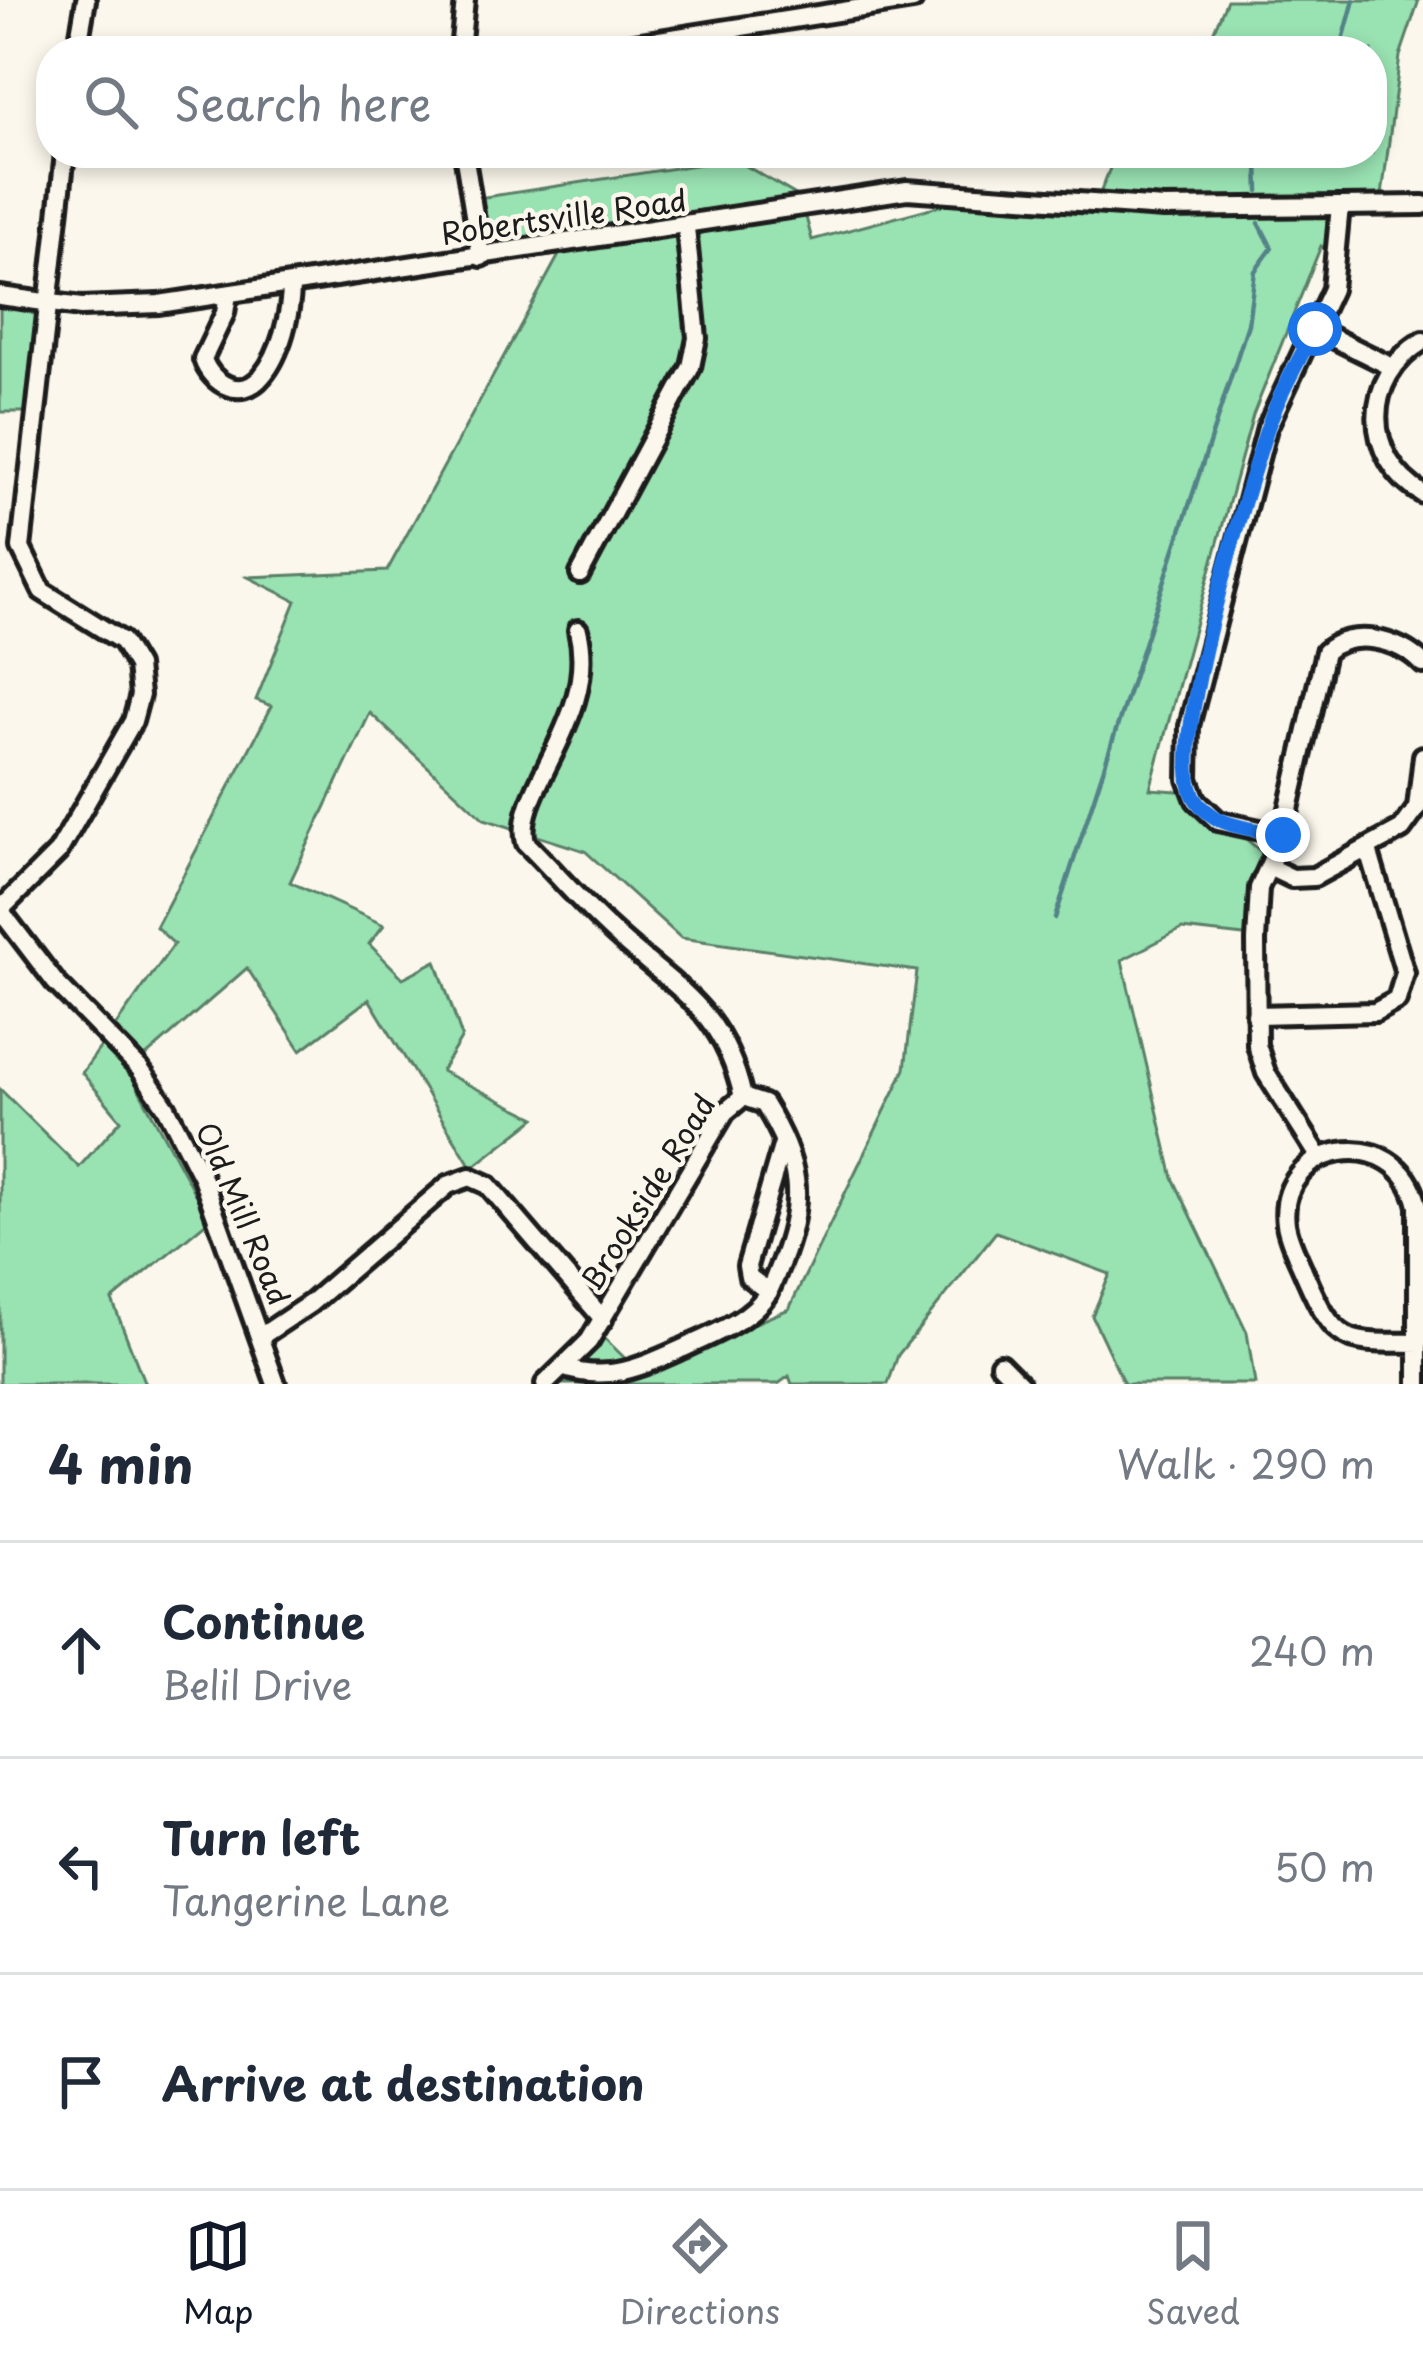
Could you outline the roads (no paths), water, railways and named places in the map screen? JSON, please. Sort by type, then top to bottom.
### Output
[{"type":"street","points":[[80,36],[86,0]]},
{"type":"street","points":[[461,36],[465,0]]},
{"type":"street","points":[[685,36],[913,0]]},
{"type":"street","points":[[0,910],[58,852],[133,721],[140,695],[137,666],[122,641],[42,591],[21,548],[63,168]]},
{"type":"street","points":[[466,168],[481,257]]},
{"type":"street","name":"Robertsville Road","points":[[0,296],[125,307],[686,227],[907,190],[1164,208],[1423,205]]},
{"type":"street","points":[[1283,835],[1218,821],[1196,800],[1188,779],[1196,690],[1267,428],[1336,276],[1340,206]]},
{"type":"street","points":[[580,574],[692,367],[697,338],[686,227]]},
{"type":"street","points":[[228,294],[225,314],[203,359],[208,373],[224,387],[244,388],[262,376],[291,312],[291,285]]},
{"type":"street","points":[[1315,329],[1392,367]]},
{"type":"street","points":[[1423,341],[1392,367],[1376,407],[1377,434],[1394,470],[1423,494]]},
{"type":"street","points":[[564,1368],[618,1375],[698,1341],[751,1311],[769,1292],[799,1202],[784,1142],[764,1104],[743,1097],[728,1045],[704,1010],[608,927],[526,843],[522,829],[577,696],[584,660],[578,630]]},
{"type":"street","points":[[1320,1158],[1264,1068],[1256,1016],[1257,896],[1283,835],[1324,652],[1340,640],[1359,637],[1409,651],[1423,664]]},
{"type":"street","points":[[1271,862],[1292,878],[1314,877],[1368,850],[1413,818],[1423,755]]},
{"type":"street","points":[[1256,1016],[1375,1012],[1397,1000],[1405,973],[1368,850]]},
{"type":"street","name":"Old Mill Road","points":[[0,910],[55,982],[140,1069],[166,1107],[202,1178],[263,1335],[276,1384]]},
{"type":"street","name":"Brookside Road","points":[[545,1384],[603,1319],[725,1112],[743,1097]]},
{"type":"street","points":[[769,1292],[749,1277],[747,1266],[784,1142]]},
{"type":"street","points":[[1418,1384],[1419,1343],[1418,1206],[1412,1184],[1389,1160],[1365,1150],[1320,1158],[1294,1184],[1286,1220],[1328,1326],[1353,1342],[1419,1343]]},
{"type":"street","points":[[263,1335],[301,1311],[455,1180],[470,1177],[488,1185],[603,1319]]},
{"type":"street","points":[[1000,1364],[1020,1384]]},
{"type":"waterway","points":[[1344,36],[1354,0]]},
{"type":"waterway","points":[[1258,168],[1259,191]]},
{"type":"waterway","points":[[1055,918],[1248,324],[1255,271],[1272,248],[1259,223]]}]
